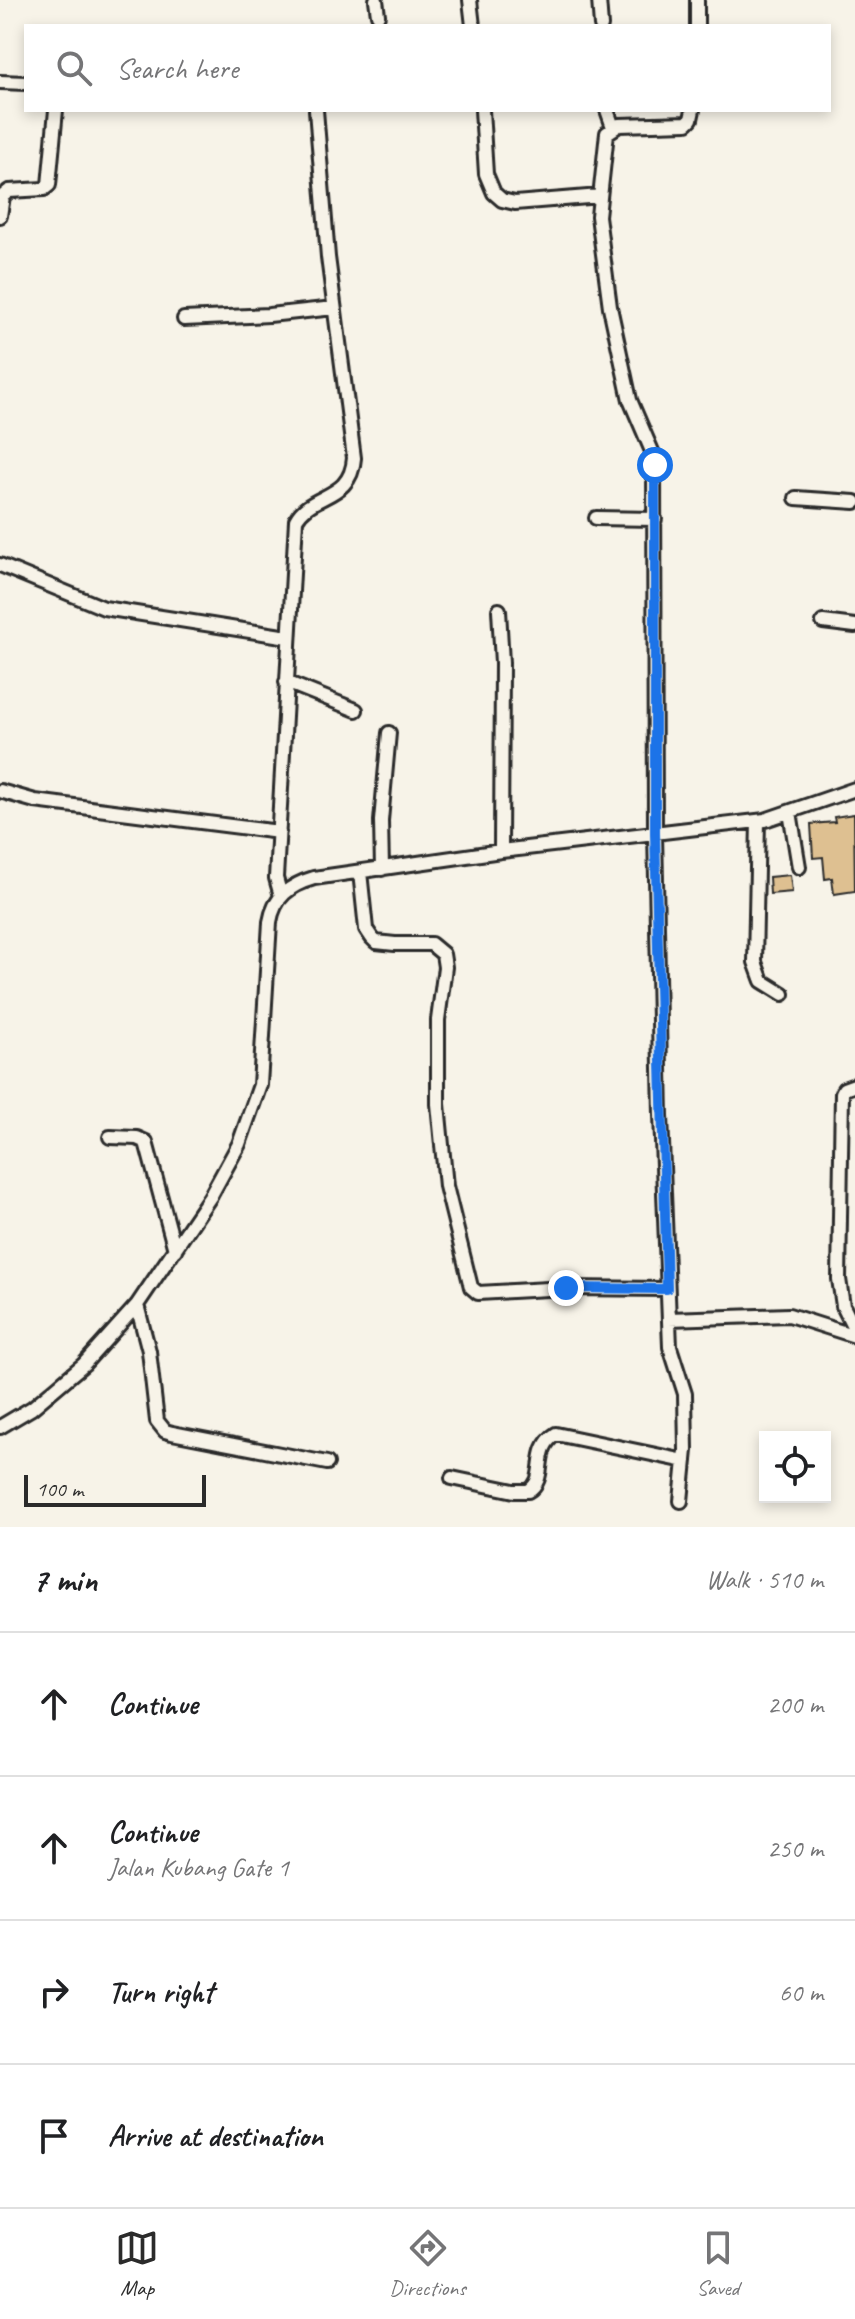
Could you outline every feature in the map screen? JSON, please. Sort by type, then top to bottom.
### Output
[{"type":"street","points":[[376,0],[378,15]]},
{"type":"street","points":[[470,0],[473,24]]},
{"type":"street","points":[[599,0],[601,24]]},
{"type":"street","points":[[697,0],[697,24]]},
{"type":"street","points":[[0,82],[24,83]]},
{"type":"street","points":[[0,216],[3,196],[9,191],[44,189],[49,185],[56,112]]},
{"type":"street","points":[[281,896],[276,878],[296,520],[304,510],[341,488],[353,470],[354,458],[334,308],[316,112]]},
{"type":"street","points":[[482,112],[486,174],[494,193],[502,200],[515,203],[600,196]]},
{"type":"street","points":[[608,112],[613,127],[605,141],[598,216],[610,307],[630,400],[654,456],[655,833],[670,1347],[685,1394],[685,1461],[681,1501]]},
{"type":"street","points":[[613,127],[687,123],[692,112]]},
{"type":"street","points":[[184,319],[334,308]]},
{"type":"street","points":[[796,498],[855,502]]},
{"type":"street","points":[[596,518],[655,519]]},
{"type":"street","points":[[0,565],[104,608],[288,637]]},
{"type":"street","points":[[499,610],[502,663],[501,851]]},
{"type":"street","points":[[823,622],[855,626]]},
{"type":"street","points":[[286,682],[356,710]]},
{"type":"street","points":[[382,869],[381,821],[389,733]]},
{"type":"street","points":[[0,1427],[32,1408],[84,1364],[137,1305],[210,1197],[239,1144],[260,1085],[270,922],[274,904],[281,896],[303,881],[360,872],[501,851],[758,821],[855,789]]},
{"type":"street","points":[[0,791],[35,801],[279,832]]},
{"type":"street","points":[[790,812],[799,867]]},
{"type":"street","points":[[758,821],[755,962],[762,981],[783,994]]},
{"type":"street","points":[[360,872],[366,929],[376,942],[431,944],[443,954],[445,967],[438,1020],[438,1104],[446,1186],[471,1287],[478,1293],[566,1288],[667,1289]]},
{"type":"street","points":[[855,1085],[842,1093],[839,1279],[843,1306],[855,1333]]},
{"type":"street","points":[[110,1137],[137,1138],[146,1142],[175,1250]]},
{"type":"street","points":[[137,1305],[149,1351],[160,1427],[172,1433],[327,1463]]},
{"type":"street","points":[[669,1319],[789,1315],[855,1333]]},
{"type":"street","points":[[452,1478],[528,1491],[537,1482],[542,1447],[556,1434],[685,1461]]},
{"type":"building","points":[[854,814],[855,891],[834,894],[832,878],[825,879],[823,857],[813,858],[811,824],[835,822],[834,817]]},
{"type":"building","points":[[790,875],[792,892],[770,894],[769,877]]},
{"type":"route","points":[[566,1288],[667,1289],[655,833],[655,465]]}]
